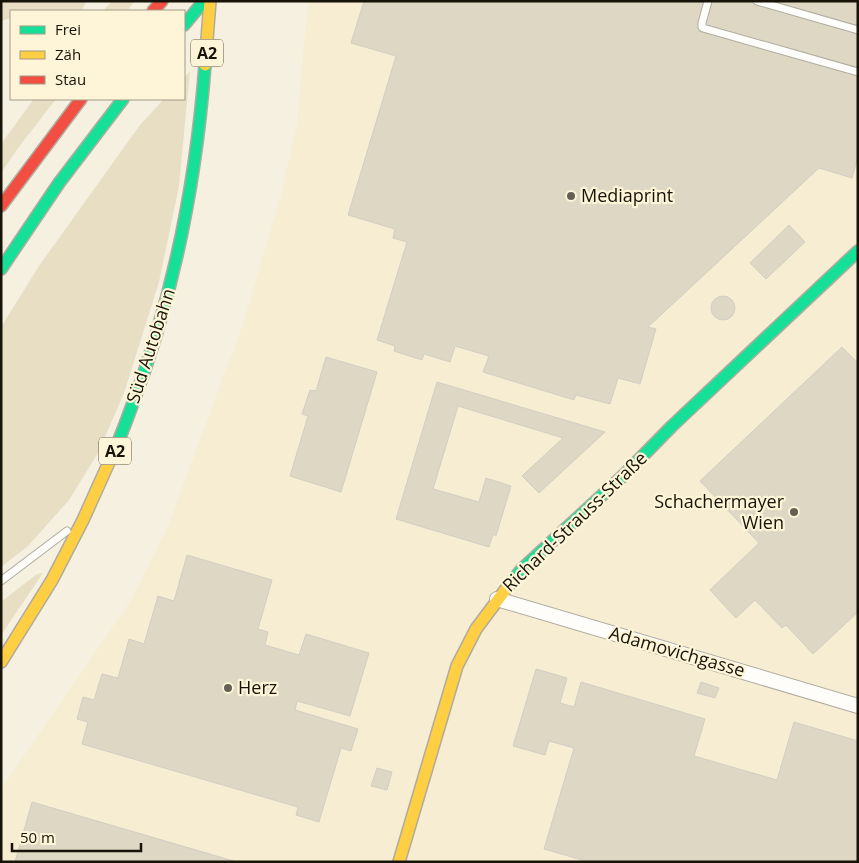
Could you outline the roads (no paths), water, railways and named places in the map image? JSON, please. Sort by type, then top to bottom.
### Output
[{"type":"main road","points":[[185,24],[204,1]]},
{"type":"main road","name":"Süd Autobahn","points":[[1,662],[52,580],[83,520],[114,452],[144,372],[172,280],[185,221],[202,104],[210,1]]},
{"type":"main road","points":[[1,206],[80,100]]},
{"type":"main road","points":[[1,268],[60,183],[122,100]]},
{"type":"main road","name":"Richard-Strauss-Straße","points":[[399,862],[457,666],[476,629],[497,599],[521,570],[624,475],[672,426],[858,251]]},
{"type":"street","name":"Adamovichgasse","points":[[497,599],[858,706]]},
{"type":"lane","points":[[708,1],[702,23],[703,28],[858,72]]},
{"type":"lane","points":[[757,1],[858,30]]},
{"type":"lane","points":[[1,581],[83,520]]},
{"type":"place","name":"Mediaprint","points":[[571,196]]},
{"type":"place","name":"Schachermayer Wien","points":[[794,512]]},
{"type":"place","name":"Herz","points":[[228,688]]}]
